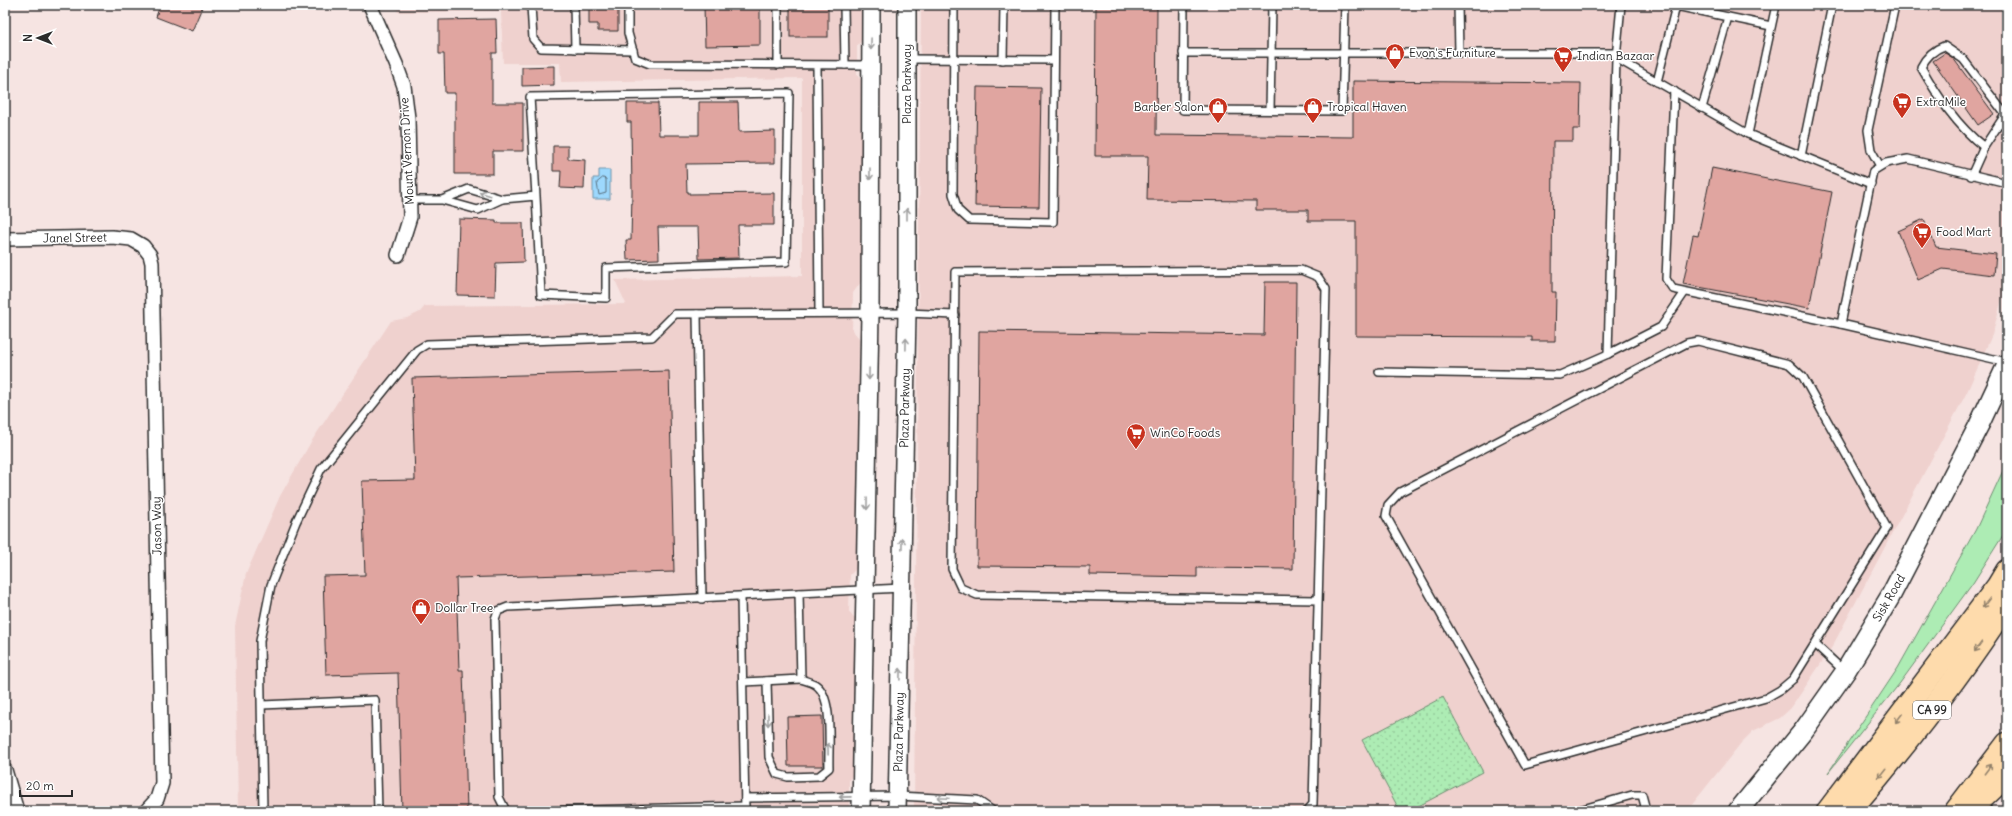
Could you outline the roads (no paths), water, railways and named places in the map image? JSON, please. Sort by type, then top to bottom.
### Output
[{"type":"highway","points":[[1828,811],[1998,586],[2007,571]]},
{"type":"highway","name":"CA 99","points":[[1849,811],[1931,711],[1985,637],[2007,603]]},
{"type":"highway","points":[[1956,811],[2007,744]]},
{"type":"highway","points":[[1969,811],[2007,775]]},
{"type":"main road","name":"Sisk Road","points":[[1738,811],[1804,730],[1845,672],[1890,597],[1924,534],[1980,425],[2007,365]]},
{"type":"street","name":"Mount Vernon Drive","points":[[370,5],[388,42],[404,86],[408,118],[411,200],[410,217],[398,255]]},
{"type":"street","points":[[861,804],[870,313],[871,5]]},
{"type":"street","name":"Plaza Parkway","points":[[898,804],[907,313],[907,5]]},
{"type":"street","name":"Janel Street","points":[[5,239],[112,237],[131,239],[143,246]]},
{"type":"street","name":"Jason Way","points":[[143,246],[150,255],[152,263],[162,783],[159,795],[149,808]]},
{"type":"street","points":[[5,770],[17,811]]},
{"type":"lane","points":[[531,5],[533,39],[541,48],[633,50]]},
{"type":"lane","points":[[574,5],[575,49]]},
{"type":"lane","points":[[628,5],[628,33],[635,58],[650,64],[818,66],[870,65]]},
{"type":"lane","points":[[778,5],[778,65]]},
{"type":"lane","points":[[844,5],[845,65]]},
{"type":"lane","points":[[954,5],[953,194],[958,210],[969,220],[1053,222],[1055,5]]},
{"type":"lane","points":[[1003,60],[1004,5]]},
{"type":"lane","points":[[1184,5],[1183,110],[1342,111],[1345,52],[1345,5]]},
{"type":"lane","points":[[1270,110],[1272,5]]},
{"type":"lane","points":[[1458,5],[1459,52]]},
{"type":"lane","points":[[1608,354],[1616,56],[1621,5]]},
{"type":"lane","points":[[1748,134],[1776,5]]},
{"type":"lane","points":[[1801,156],[1832,5]]},
{"type":"lane","points":[[1880,166],[1871,150],[1868,130],[1895,5]]},
{"type":"lane","points":[[1657,82],[1676,6],[1772,26]]},
{"type":"lane","points":[[1702,108],[1728,17]]},
{"type":"lane","points":[[1971,176],[1984,147],[2006,113],[1963,58],[1944,46],[1934,50],[1924,61],[1921,67],[1936,94],[1970,136],[1984,147]]},
{"type":"lane","points":[[1183,53],[1459,52],[1616,56],[1657,82],[1748,134],[1871,184]]},
{"type":"lane","points":[[907,58],[954,60],[1054,60]]},
{"type":"lane","points":[[818,66],[819,313]]},
{"type":"lane","points":[[1674,91],[1666,279],[1673,289],[1841,324],[2007,362]]},
{"type":"lane","points":[[789,93],[786,262],[606,268],[606,298],[541,295],[536,196],[530,96],[789,93]]},
{"type":"lane","points":[[1841,324],[1873,171],[1886,163],[1908,160],[1971,176],[2007,183]]},
{"type":"lane","points":[[442,200],[469,189],[502,199]]},
{"type":"lane","points":[[411,200],[442,200],[478,210],[502,199],[536,196]]},
{"type":"lane","points":[[1307,811],[1313,804],[1326,289],[1318,277],[1301,270],[956,272],[952,569],[961,588],[977,595],[1318,600]]},
{"type":"lane","points":[[1380,372],[1560,375],[1608,354],[1662,327],[1685,292]]},
{"type":"lane","points":[[263,811],[260,641],[271,585],[296,522],[321,469],[416,350],[427,344],[652,337],[675,314],[907,313],[955,315]]},
{"type":"lane","points":[[697,314],[702,599]]},
{"type":"lane","points":[[1707,342],[1789,364],[1803,376],[1887,528],[1815,644],[1793,679],[1780,690],[1766,698],[1525,765],[1386,516],[1388,505],[1400,492],[1687,343],[1707,342]]},
{"type":"lane","points":[[506,811],[500,797],[495,619],[498,611],[508,607],[702,599],[902,588]]},
{"type":"lane","points":[[799,593],[801,679]]},
{"type":"lane","points":[[741,597],[745,805]]},
{"type":"lane","points":[[1815,644],[1845,672]]},
{"type":"lane","points":[[743,682],[801,679],[815,684],[823,692],[828,705],[829,768],[819,776],[788,776],[777,774],[768,757],[767,681]]},
{"type":"lane","points":[[262,705],[375,700],[378,811]]},
{"type":"lane","points":[[1576,811],[1632,795],[1642,795],[1645,806],[1642,811]]},
{"type":"lane","points":[[545,811],[745,805],[898,804],[977,800],[993,811]]},
{"type":"water","points":[[599,170],[610,170],[610,199],[593,199],[593,178],[599,178]]},
{"type":"place","name":"Evon's Furniture","points":[[1395,70]]},
{"type":"place","name":"Indian Bazaar","points":[[1563,73]]},
{"type":"place","name":"ExtraMile","points":[[1902,119]]},
{"type":"place","name":"Barber Salon","points":[[1218,124]]},
{"type":"place","name":"Tropical Haven","points":[[1313,124]]},
{"type":"place","name":"Food Mart","points":[[1922,249]]},
{"type":"place","name":"WinCo Foods","points":[[1136,450]]},
{"type":"place","name":"Dollar Tree","points":[[421,625]]}]
